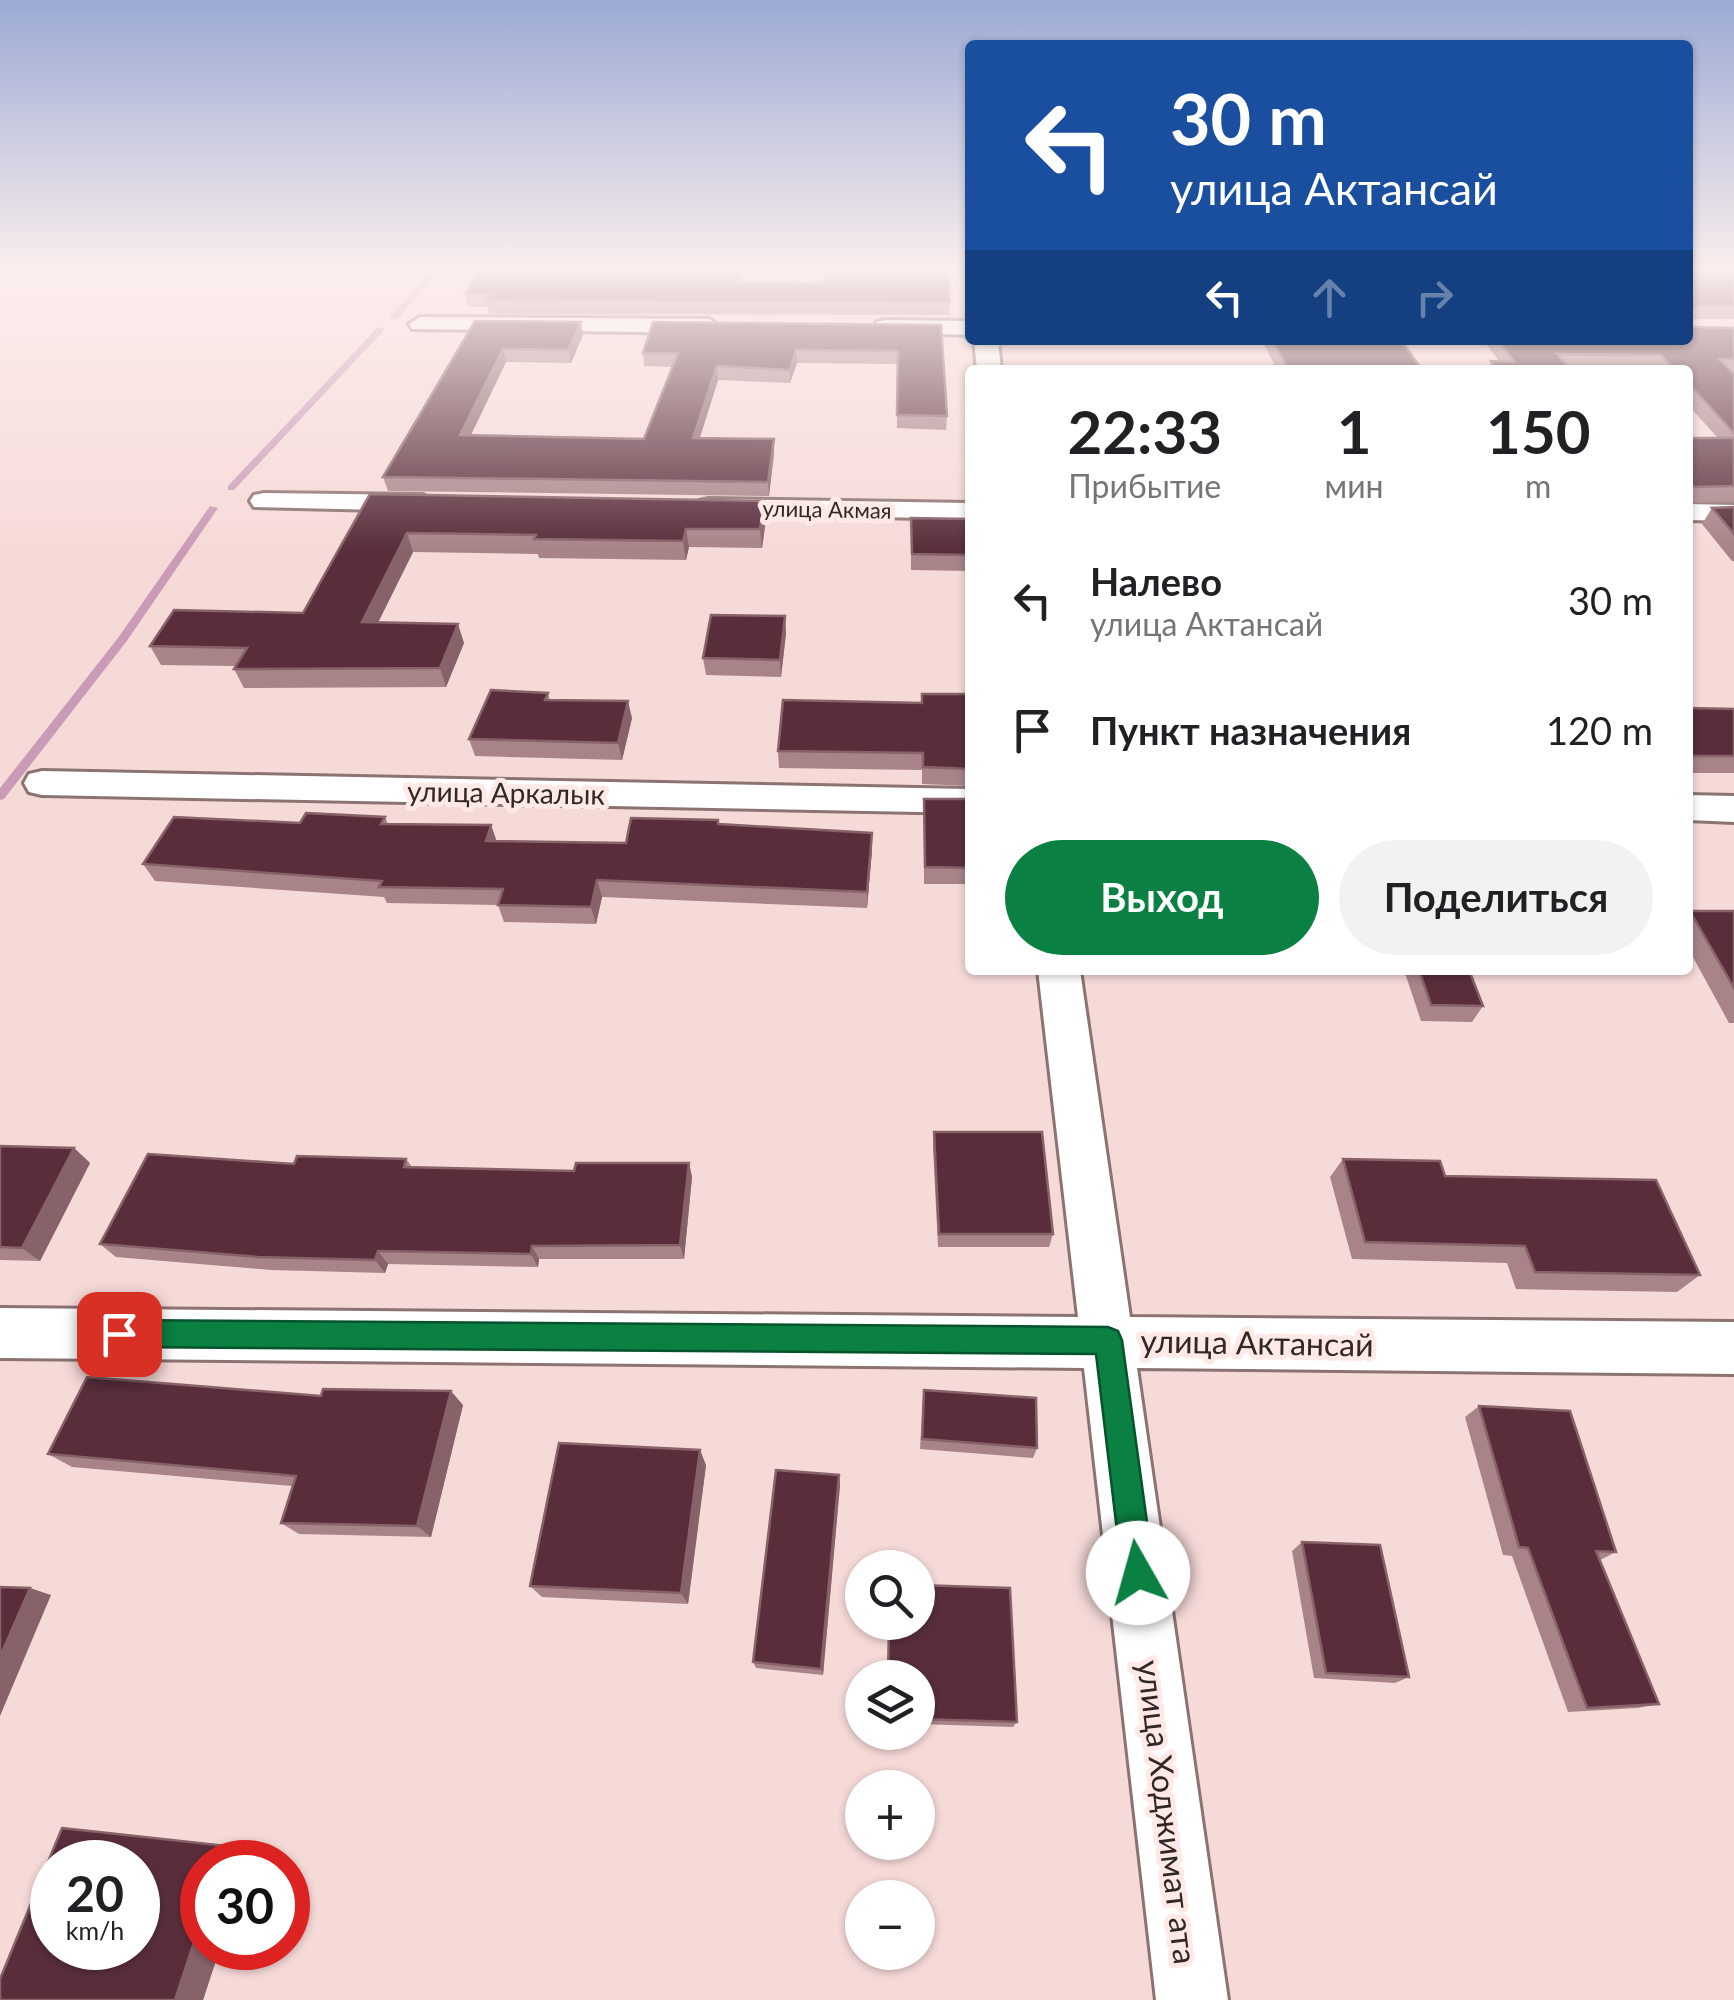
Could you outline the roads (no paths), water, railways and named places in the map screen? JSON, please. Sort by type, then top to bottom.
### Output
[{"type":"street","points":[[264,501],[460,504]]},
{"type":"street","name":"улица Акмая","points":[[676,506],[965,510]]},
{"type":"street","points":[[1693,512],[1734,512]]},
{"type":"street","name":"улица Аркалык","points":[[42,783],[965,801]]},
{"type":"street","points":[[1693,808],[1734,809]]},
{"type":"street","name":"улица Ходжимат ата","points":[[1060,975],[1192,2000]]},
{"type":"street","name":"улица Актансай","points":[[0,1333],[1734,1348]]},
{"type":"waterway","points":[[231,488],[349,363]]},
{"type":"waterway","points":[[0,796],[122,640],[213,508]]}]
